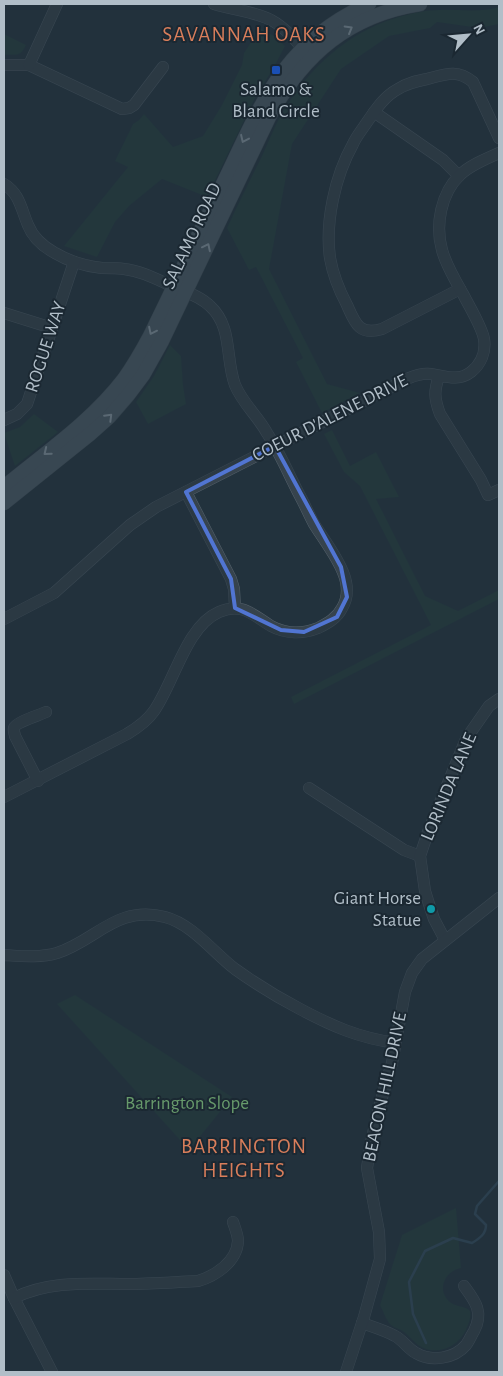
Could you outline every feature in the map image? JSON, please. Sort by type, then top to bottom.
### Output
[{"type":"main road","name":"SALAMO ROAD","points":[[306,53],[332,24],[369,4]]},
{"type":"main road","name":"SALAMO ROAD","points":[[4,503],[96,429],[120,405],[146,369],[162,341],[180,289],[261,105],[281,72],[306,53],[354,26],[388,12],[420,4]]},
{"type":"main road","name":"SALAMO ROAD","points":[[4,487],[84,422],[123,380],[180,289]]},
{"type":"street","points":[[29,65],[57,4]]},
{"type":"street","points":[[214,4],[258,15],[270,20],[285,30],[306,53]]},
{"type":"street","points":[[4,65],[29,65],[122,109],[134,105],[163,67]]},
{"type":"street","points":[[460,289],[375,331],[368,331],[358,326],[340,292],[331,260],[329,242],[333,202],[340,173],[353,143],[381,102],[407,84],[444,74],[459,74],[466,76],[473,82],[499,138]]},
{"type":"street","points":[[374,112],[443,160],[459,176]]},
{"type":"street","name":"COEUR D'ALENE DRIVE","points":[[4,619],[54,593],[130,525],[156,507],[417,374],[430,374],[448,378],[464,376],[475,369],[484,354],[484,337],[445,258],[441,248],[439,231],[442,206],[451,187],[459,176],[473,166],[499,153]]},
{"type":"street","points":[[4,184],[16,196],[28,227],[34,236],[52,252],[74,262],[104,268],[133,270],[180,289],[205,302],[212,308],[224,327],[234,382],[238,393],[266,430],[314,523],[340,567],[346,581],[347,597],[342,609],[336,616],[322,626],[304,632],[294,633],[281,630],[271,626],[250,612],[235,608],[220,611],[205,620],[192,636],[154,712],[143,723],[127,734],[4,798]]},
{"type":"street","name":"ROGUE WAY","points":[[4,420],[18,414],[27,404],[74,262]]},
{"type":"street","points":[[4,313],[52,328]]},
{"type":"street","points":[[439,376],[435,387],[435,396],[440,414],[481,480],[488,495],[499,490]]},
{"type":"street","points":[[186,492],[231,579],[234,589],[235,608]]},
{"type":"street","name":"LORINDA LANE","points":[[444,940],[434,920],[425,891],[420,856],[431,823],[466,739],[489,706],[499,699]]},
{"type":"street","points":[[38,781],[15,736],[14,729],[21,722],[46,712]]},
{"type":"street","points":[[309,788],[404,850],[420,856]]},
{"type":"street","name":"BEACON HILL DRIVE","points":[[346,1372],[378,1268],[380,1252],[378,1232],[367,1168],[376,1122],[392,1063],[405,992],[412,974],[422,959],[499,898]]},
{"type":"street","points":[[4,955],[39,956],[57,953],[73,946],[114,921],[144,914],[166,917],[191,930],[234,968],[278,997],[348,1032],[396,1043]]},
{"type":"street","points":[[14,1298],[52,1285],[182,1282],[198,1281],[207,1278],[224,1267],[236,1251],[238,1242],[237,1232],[233,1222]]},
{"type":"street","points":[[4,1275],[52,1372]]},
{"type":"street","points":[[362,1323],[397,1337],[407,1347],[419,1354],[430,1358],[449,1356],[466,1344],[475,1329],[479,1316],[476,1303],[464,1286]]},
{"type":"highlighted area","points":[[275,446],[341,567],[347,597],[337,617],[304,632],[281,630],[235,608],[231,579],[186,492]]},
{"type":"green space","points":[[499,7],[499,24],[479,28],[437,22],[430,28],[389,36],[341,69],[292,144],[269,269],[327,384],[360,393],[322,413],[296,362],[303,358],[256,267],[249,270],[227,228],[285,108],[311,73],[338,48],[368,29],[402,16],[429,11],[476,10]]},
{"type":"green space","points":[[260,28],[274,36],[285,46],[256,96],[207,197],[162,179],[129,206],[115,222],[97,257],[64,246],[128,167],[115,161],[133,124],[144,114],[173,147],[203,136],[222,105],[242,65],[244,53]]},
{"type":"green space","points":[[4,34],[26,45],[20,54],[4,55]]},
{"type":"green space","points":[[170,345],[181,356],[186,404],[148,424],[136,402],[154,376]]},
{"type":"green space","points":[[34,414],[58,432],[15,466],[4,433],[20,427]]},
{"type":"green space","points":[[332,430],[350,466],[376,452],[399,497],[376,499],[425,596],[458,611],[499,590],[499,599],[294,704],[291,697],[431,625],[360,486],[344,472],[324,434]]},
{"type":"green space","name":"Barrington Slope","points":[[75,995],[232,1097],[189,1150],[57,1004]]},
{"type":"green space","points":[[456,1208],[461,1268],[455,1270],[447,1277],[443,1287],[446,1297],[452,1304],[470,1311],[470,1318],[466,1330],[452,1346],[439,1350],[425,1349],[404,1332],[391,1325],[380,1305],[402,1235]]},
{"type":"waterway","points":[[426,1343],[413,1314],[409,1282],[425,1251],[453,1238],[472,1243],[482,1236],[486,1225],[475,1214],[477,1206],[499,1181]]},
{"type":"place","name":"Salamo & Bland Circle","points":[[276,70]]},
{"type":"place","name":"Giant Horse Statue","points":[[431,909]]},
{"type":"district","name":"SAVANNAH OAKS","points":[[244,34]]},
{"type":"district","name":"BARRINGTON HEIGHTS","points":[[244,1158]]}]
